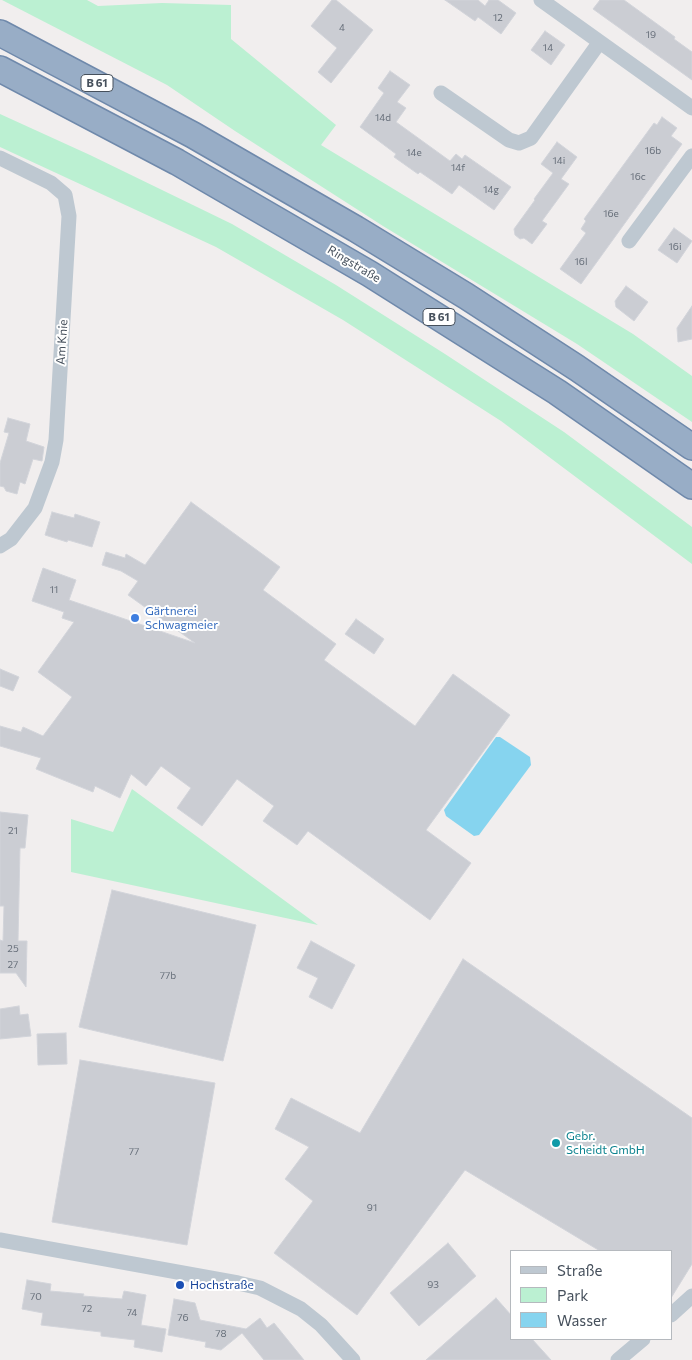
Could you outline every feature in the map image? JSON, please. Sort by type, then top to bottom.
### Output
[{"type":"highway","name":"B 61","points":[[0,33],[193,135],[356,229],[466,296],[692,447]]},
{"type":"highway","name":"Ringstraße","points":[[0,69],[177,162],[362,269],[557,392],[692,486]]},
{"type":"street","points":[[541,0],[692,108]]},
{"type":"street","points":[[441,93],[509,140],[519,143],[531,138],[599,42]]},
{"type":"street","points":[[629,240],[692,156]]},
{"type":"street","name":"Am Knie","points":[[0,158],[51,183],[65,195],[70,216],[56,440],[52,462],[35,508],[11,539],[0,546]]},
{"type":"street","points":[[0,1240],[260,1288],[293,1304],[308,1314],[321,1325],[353,1360]]},
{"type":"street","points":[[672,1314],[692,1296]]},
{"type":"street","points":[[618,1360],[642,1340]]},
{"type":"green space","points":[[2,0],[87,0],[98,6],[162,3],[231,5],[231,39],[336,125],[321,145],[633,334],[692,376],[692,422],[577,344],[383,226],[167,85]]},
{"type":"green space","points":[[0,114],[90,155],[232,224],[336,285],[445,354],[564,432],[692,527],[692,564],[501,421],[343,320],[216,247],[0,147]]},
{"type":"green space","points":[[132,789],[318,925],[71,872],[71,819],[113,832]]},
{"type":"water","points":[[496,737],[500,737],[530,757],[531,765],[479,835],[474,836],[446,816],[444,810]]},
{"type":"building","points":[[332,0],[336,0],[373,30],[331,83],[318,72],[337,48],[311,26]]},
{"type":"building","points":[[445,0],[478,0],[485,6],[489,0],[498,0],[516,13],[501,34],[478,17],[475,21]]},
{"type":"building","points":[[600,0],[624,0],[675,37],[674,39],[692,52],[692,80],[593,9]]},
{"type":"building","points":[[545,31],[565,45],[551,65],[531,50]]},
{"type":"building","points":[[390,71],[410,85],[397,102],[406,108],[396,122],[450,161],[456,154],[462,159],[465,155],[511,187],[494,210],[459,185],[452,194],[420,172],[418,174],[394,157],[396,154],[360,127],[384,93],[378,88]]},
{"type":"building","points":[[662,117],[677,128],[671,136],[682,144],[581,284],[560,269],[586,233],[581,229],[586,221],[584,219],[654,123],[657,125]]},
{"type":"building","points":[[557,142],[577,157],[561,179],[569,184],[542,221],[547,224],[532,244],[524,238],[520,239],[515,235],[514,229],[553,173],[541,164]]},
{"type":"building","points":[[674,228],[692,241],[677,263],[658,250]]},
{"type":"building","points":[[626,286],[648,302],[634,321],[616,307],[615,301]]},
{"type":"building","points":[[692,306],[692,339],[678,342],[677,328]]},
{"type":"building","points":[[8,418],[30,424],[26,441],[44,447],[42,461],[33,459],[25,484],[20,482],[17,494],[6,491],[4,487],[0,486],[0,463],[9,433],[4,432]]},
{"type":"building","points":[[191,502],[280,567],[263,590],[336,644],[324,660],[415,726],[453,674],[510,715],[426,830],[471,863],[430,920],[308,831],[297,845],[263,821],[274,806],[237,779],[202,826],[177,808],[191,788],[161,766],[146,786],[131,774],[120,798],[95,786],[93,792],[36,769],[41,758],[0,746],[0,726],[21,732],[23,727],[43,736],[72,697],[38,672],[74,622],[62,618],[64,612],[32,601],[43,568],[76,580],[69,600],[195,643],[128,595],[138,581],[121,571],[102,565],[106,552],[125,558],[126,554],[145,565]]},
{"type":"building","points":[[52,512],[74,518],[75,514],[100,522],[92,547],[45,535]]},
{"type":"building","points":[[356,619],[384,639],[374,654],[345,634]]},
{"type":"building","points":[[0,669],[19,677],[13,691],[0,686]]},
{"type":"building","points":[[0,812],[28,815],[25,848],[20,848],[18,941],[27,941],[26,987],[16,973],[0,973],[0,940],[3,941],[4,906],[0,906]]},
{"type":"building","points":[[112,890],[256,925],[223,1061],[79,1027]]},
{"type":"building","points":[[311,941],[355,965],[332,1009],[309,997],[318,978],[297,968]]},
{"type":"building","name":"Gebr. Scheidt GmbH","points":[[463,959],[692,1118],[692,1264],[672,1296],[672,1250],[598,1250],[465,1170],[357,1315],[274,1253],[313,1201],[285,1179],[309,1147],[275,1129],[291,1098],[360,1133]]},
{"type":"building","points":[[19,1006],[20,1015],[28,1014],[31,1036],[0,1039],[0,1009]]},
{"type":"building","points":[[66,1033],[67,1064],[38,1065],[37,1034]]},
{"type":"building","points":[[80,1060],[215,1083],[187,1245],[52,1222]]},
{"type":"building","points":[[448,1243],[476,1276],[419,1326],[390,1293]]},
{"type":"building","points":[[27,1280],[51,1284],[50,1291],[84,1294],[83,1296],[122,1299],[124,1291],[146,1295],[141,1325],[166,1329],[162,1352],[134,1347],[135,1340],[101,1336],[101,1332],[41,1325],[43,1313],[22,1309]]},
{"type":"building","points":[[496,1298],[510,1314],[510,1340],[533,1340],[551,1360],[426,1360]]},
{"type":"building","points":[[174,1299],[195,1303],[200,1320],[246,1329],[260,1318],[267,1328],[274,1323],[304,1360],[264,1360],[242,1333],[221,1350],[205,1347],[206,1342],[168,1335]]},
{"type":"place","name":"Gärtnerei Schwagmeier","points":[[135,618]]},
{"type":"place","name":"Gebr. Scheidt GmbH","points":[[556,1143]]},
{"type":"place","name":"Hochstraße","points":[[180,1285]]}]
